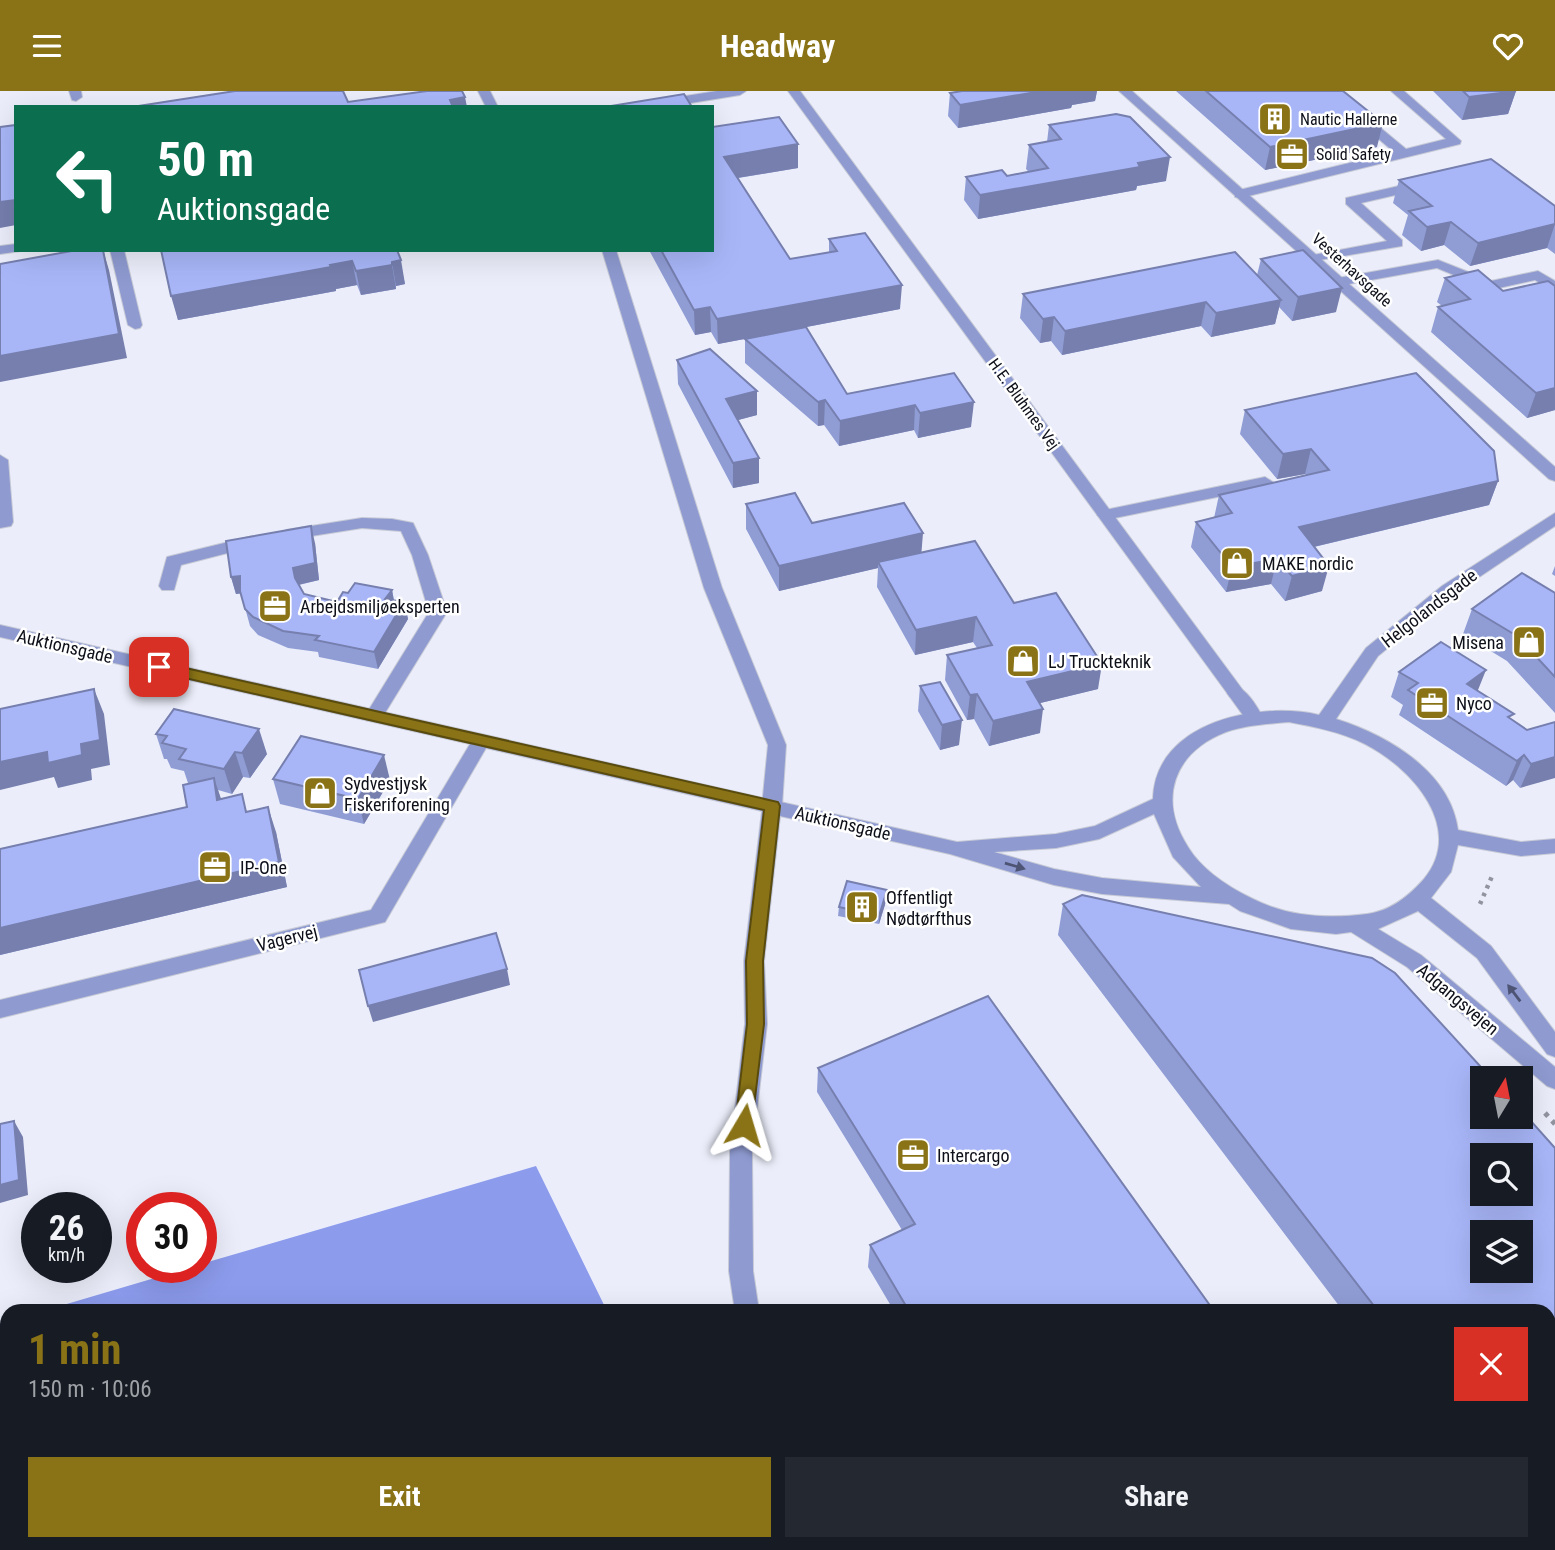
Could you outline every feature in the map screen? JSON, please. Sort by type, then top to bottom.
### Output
[{"type":"street","points":[[653,105],[740,91]]},
{"type":"street","name":"H.E. Bluhmes Vej","points":[[794,91],[1254,717]]},
{"type":"street","name":"Vesterhavsgade","points":[[1125,91],[1555,476]]},
{"type":"street","points":[[1328,91],[1404,154]]},
{"type":"street","points":[[1240,194],[1455,141],[1397,91]]},
{"type":"street","points":[[1313,259],[1397,243],[1351,201],[1427,184]]},
{"type":"street","points":[[117,252],[135,325]]},
{"type":"street","points":[[610,252],[713,588],[777,745],[754,961],[755,1024],[741,1150],[741,1271],[746,1304]]},
{"type":"street","points":[[1338,282],[1438,264],[1490,286],[1538,275],[1555,288]]},
{"type":"street","points":[[0,460],[5,521],[0,523]]},
{"type":"street","points":[[1105,515],[1265,482]]},
{"type":"street","name":"Helgolandsgade","points":[[1325,721],[1372,652],[1448,590],[1555,518]]},
{"type":"street","points":[[168,586],[173,561],[236,544],[352,523],[387,521],[407,527],[420,555],[438,612],[374,716]]},
{"type":"street","name":"Auktionsgade","points":[[0,631],[950,847],[1078,882],[1118,889],[1228,898]]},
{"type":"street","points":[[1289,716],[1325,721],[1363,734],[1385,747],[1424,778],[1442,806],[1450,836],[1447,861],[1435,885],[1419,900],[1379,920],[1355,925],[1322,926],[1289,921],[1258,911],[1228,898],[1201,877],[1179,853],[1166,829],[1161,803],[1164,781],[1174,760],[1190,743],[1212,729],[1254,717],[1289,716]]},
{"type":"street","name":"Vagervej","points":[[0,1009],[378,916],[481,741]]},
{"type":"street","name":"Auktionsgade","points":[[950,847],[1056,841],[1099,832],[1161,803]]},
{"type":"street","points":[[1450,836],[1521,849],[1555,846]]},
{"type":"street","points":[[1419,900],[1484,952],[1555,1048]]},
{"type":"street","name":"Adgangsvejen","points":[[1355,925],[1414,961],[1555,1080]]},
{"type":"water","points":[[536,1166],[604,1304],[67,1304],[138,1283],[217,1283],[217,1259]]},
{"type":"building","points":[[235,91],[343,91],[348,102],[427,91],[462,91],[465,97],[450,100],[452,105],[145,105]]},
{"type":"building","points":[[1042,91],[960,105],[950,93]]},
{"type":"building","points":[[1206,91],[1343,91],[1383,123],[1270,147]]},
{"type":"building","points":[[1463,91],[1516,91],[1469,97]]},
{"type":"building","points":[[684,94],[691,105],[617,105]]},
{"type":"building","points":[[1116,114],[1130,117],[1170,157],[1138,163],[1140,167],[980,195],[966,177],[1002,170],[1007,176],[1048,168],[1029,145],[1061,139],[1049,125]]},
{"type":"building","points":[[779,117],[798,144],[724,157],[790,259],[837,251],[829,239],[865,233],[902,285],[717,319],[710,307],[694,310],[662,252],[714,252],[714,127]]},
{"type":"building","points":[[14,125],[14,200],[0,202],[0,127]]},
{"type":"building","points":[[1491,159],[1555,206],[1555,224],[1478,243],[1451,222],[1427,227],[1409,211],[1432,206],[1399,180]]},
{"type":"building","points":[[1303,250],[1342,288],[1298,297],[1261,259]]},
{"type":"building","points":[[66,252],[103,252],[119,334],[0,356],[0,264]]},
{"type":"building","points":[[161,252],[398,252],[401,260],[392,262],[392,265],[356,271],[352,261],[171,296]]},
{"type":"building","points":[[1235,252],[1281,300],[1216,313],[1206,302],[1065,331],[1054,317],[1043,319],[1023,294]]},
{"type":"building","points":[[1478,270],[1503,291],[1548,281],[1555,286],[1555,388],[1536,393],[1438,307],[1470,299],[1445,278]]},
{"type":"building","points":[[806,327],[847,394],[954,373],[974,402],[920,413],[915,405],[840,421],[825,400],[818,402],[745,339]]},
{"type":"building","points":[[710,349],[757,391],[726,399],[759,458],[733,463],[677,360]]},
{"type":"building","points":[[1416,373],[1494,451],[1498,481],[1299,527],[1329,566],[1292,576],[1277,559],[1232,567],[1196,522],[1232,513],[1219,495],[1329,470],[1311,449],[1283,454],[1245,410]]},
{"type":"building","points":[[795,493],[812,523],[904,503],[923,533],[779,566],[746,504]]},
{"type":"building","name":"Arbejdsmiljøeksperten","points":[[311,526],[315,563],[293,568],[304,594],[337,602],[343,592],[348,593],[355,583],[392,590],[385,599],[404,602],[374,652],[315,640],[319,636],[283,631],[253,617],[245,609],[240,591],[240,576],[231,577],[226,541]]},
{"type":"building","points":[[975,541],[1014,603],[1056,593],[1102,664],[1027,682],[1043,709],[993,721],[977,694],[970,695],[947,655],[992,645],[976,617],[916,630],[878,562]]},
{"type":"building","points":[[1522,573],[1555,593],[1555,677],[1517,636],[1472,609]]},
{"type":"building","points":[[1441,642],[1486,670],[1467,684],[1514,714],[1508,717],[1527,730],[1555,722],[1555,757],[1531,764],[1524,755],[1517,761],[1408,690],[1418,683],[1399,672]]},
{"type":"building","points":[[940,682],[962,720],[942,725],[920,686]]},
{"type":"building","points":[[94,689],[100,740],[81,744],[82,755],[48,763],[47,752],[0,762],[0,709]]},
{"type":"building","points":[[174,709],[259,729],[242,753],[235,752],[224,769],[179,759],[186,749],[162,743],[167,736],[156,734]]},
{"type":"building","points":[[301,736],[384,755],[358,799],[273,779]]},
{"type":"building","points":[[214,778],[217,800],[242,794],[246,812],[268,807],[279,862],[0,928],[0,849],[187,807],[183,785]]},
{"type":"building","name":"Offentligt Nødtørfthus","points":[[847,881],[887,890],[879,916],[839,907]]},
{"type":"building","points":[[1082,895],[1372,958],[1395,973],[1480,1066],[1470,1066],[1470,1129],[1533,1129],[1533,1123],[1555,1148],[1555,1304],[1373,1304],[1063,904]]},
{"type":"building","points":[[496,933],[507,969],[368,1006],[359,970]]},
{"type":"building","points":[[988,996],[1209,1304],[905,1304],[870,1245],[915,1224],[818,1068]]},
{"type":"building","points":[[14,1121],[19,1180],[0,1185],[0,1124]]},
{"type":"place","name":"Nautic Hallerne","points":[[1275,119]]},
{"type":"place","name":"Solid Safety","points":[[1292,154]]},
{"type":"place","name":"MAKE nordic","points":[[1237,563]]},
{"type":"place","name":"Arbejdsmiljøeksperten","points":[[275,606]]},
{"type":"place","name":"Misena","points":[[1529,642]]},
{"type":"place","name":"LJ Truckteknik","points":[[1023,661]]},
{"type":"place","name":"Nyco","points":[[1432,703]]},
{"type":"place","name":"Sydvestjysk Fiskeriforening","points":[[320,793]]},
{"type":"place","name":"IP-One","points":[[215,867]]},
{"type":"place","name":"Offentligt Nødtørfthus","points":[[862,907]]},
{"type":"place","name":"Intercargo","points":[[913,1155]]},
{"type":"route","points":[[159,667],[772,806],[754,961],[755,1024],[744,1125]]}]
